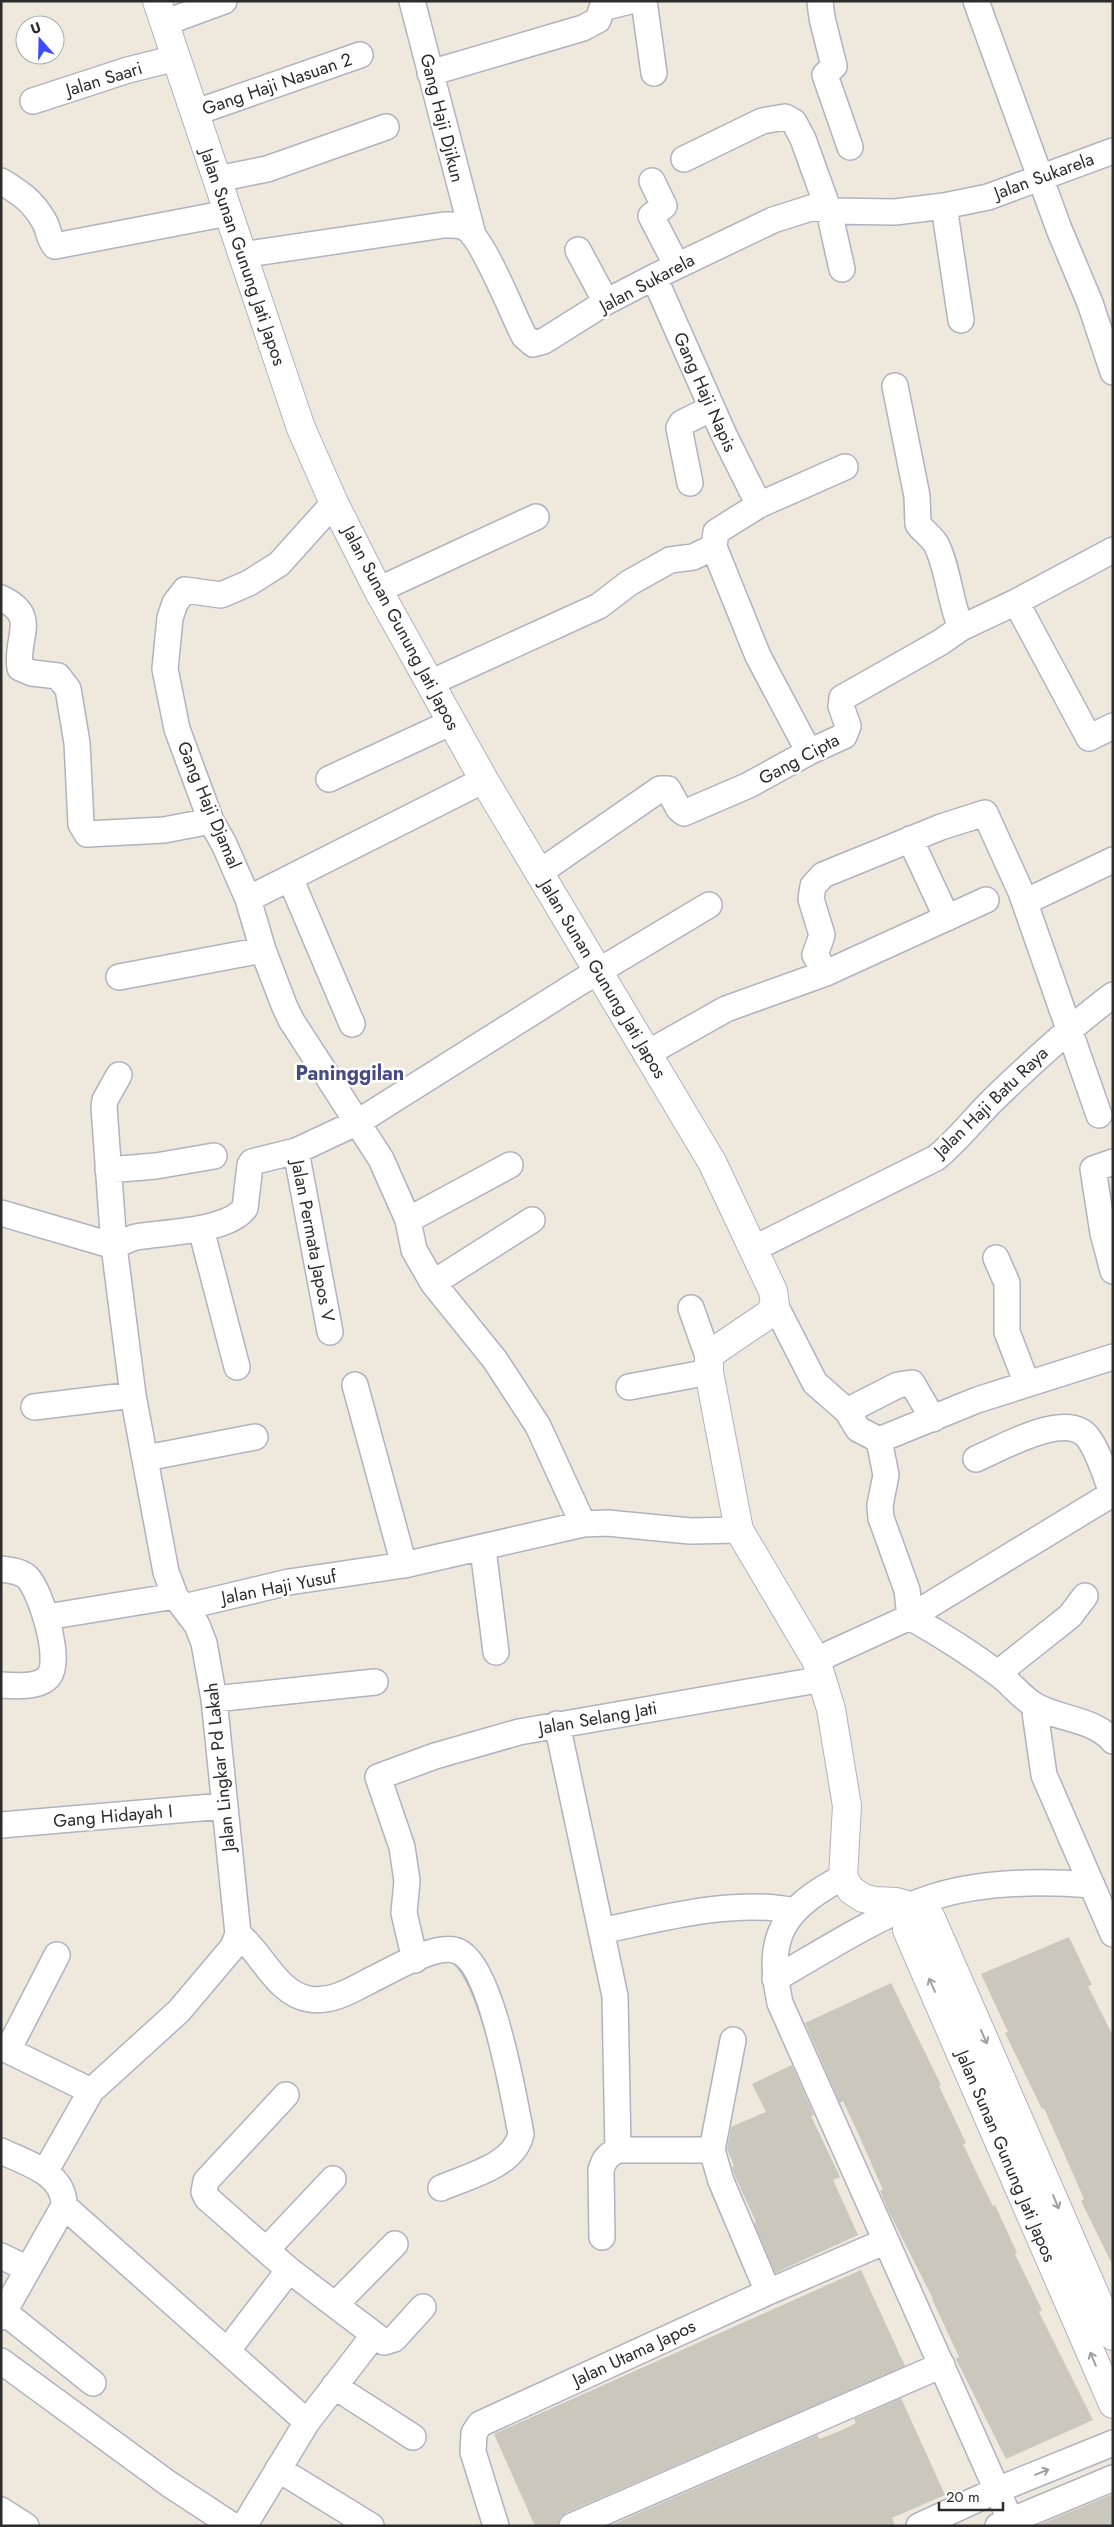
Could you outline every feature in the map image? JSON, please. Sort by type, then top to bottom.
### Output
[{"type":"street","points":[[160,12],[224,1]]},
{"type":"street","name":"Gang Haji Djikun","points":[[412,1],[472,234]]},
{"type":"street","points":[[430,73],[583,28],[598,20],[602,8],[630,1]]},
{"type":"street","points":[[644,1],[654,73]]},
{"type":"street","points":[[820,1],[822,18],[834,66],[825,75],[850,147]]},
{"type":"street","points":[[976,1],[1059,229],[1090,303],[1113,372]]},
{"type":"street","name":"Jalan Sunan Gunung Jati Japos","points":[[160,12],[301,428],[334,503],[378,590],[484,780],[600,971],[646,1054],[712,1162],[773,1291],[775,1305]]},
{"type":"street","name":"Gang Haji Nasuan 2","points":[[194,113],[360,55]]},
{"type":"street","name":"Jalan Saari","points":[[33,101],[128,70],[176,58]]},
{"type":"street","points":[[684,159],[762,122],[785,117],[794,122],[803,139],[829,211],[842,269]]},
{"type":"street","points":[[216,179],[267,169],[386,127]]},
{"type":"street","name":"Jalan Sukarela","points":[[472,234],[528,341],[537,344],[544,342],[606,302],[773,220],[814,207],[829,211],[895,212],[944,206],[988,197],[1113,151]]},
{"type":"street","points":[[1,181],[29,198],[45,223],[50,240],[55,246],[228,213]]},
{"type":"street","points":[[652,181],[664,206],[651,216],[677,266]]},
{"type":"street","points":[[944,206],[961,320]]},
{"type":"street","points":[[242,255],[455,224],[463,226],[472,234]]},
{"type":"street","points":[[578,250],[606,302]]},
{"type":"street","name":"Gang Haji Napis","points":[[654,278],[712,408],[759,505]]},
{"type":"street","points":[[895,386],[916,496],[918,524],[935,542],[940,552],[952,608],[961,628]]},
{"type":"street","points":[[690,483],[679,428],[682,423],[712,408]]},
{"type":"street","points":[[810,752],[758,656],[714,547],[716,532],[759,505],[845,467]]},
{"type":"street","name":"Gang Haji Djamal","points":[[334,503],[279,564],[249,582],[221,595],[185,590],[175,604],[170,618],[165,669],[177,729],[211,821],[224,844],[248,899],[263,950],[291,1020],[382,1159],[408,1220],[414,1250],[434,1283],[495,1360],[538,1426],[583,1524]]},
{"type":"street","points":[[378,590],[536,517]]},
{"type":"street","points":[[430,683],[599,606],[630,583],[670,560],[693,557],[714,547]]},
{"type":"street","name":"Gang Cipta","points":[[540,872],[660,789],[668,789],[679,809],[684,813],[750,785],[810,752],[844,736],[848,726],[841,706],[842,698],[961,628],[1016,602],[1113,550]]},
{"type":"street","points":[[1,598],[15,605],[21,611],[24,625],[18,657],[20,668],[32,673],[58,676],[68,689],[77,743],[81,824],[87,834],[164,830],[211,821]]},
{"type":"street","points":[[1016,602],[1089,738],[1110,735]]},
{"type":"street","points":[[328,779],[452,722]]},
{"type":"street","points":[[248,899],[484,780]]},
{"type":"street","points":[[826,973],[816,955],[822,935],[811,899],[813,886],[823,875],[910,839],[985,813],[1024,902],[1100,1115]]},
{"type":"street","points":[[910,839],[947,918]]},
{"type":"street","points":[[1024,902],[1113,860]]},
{"type":"street","points":[[290,878],[352,1024]]},
{"type":"street","points":[[646,1054],[726,1009],[826,973],[924,926],[947,918],[986,900]]},
{"type":"street","points":[[1,1213],[114,1246],[135,1238],[201,1229],[241,1213],[246,1202],[250,1165],[252,1162],[296,1151],[358,1122],[709,905]]},
{"type":"street","points":[[118,977],[263,950]]},
{"type":"street","name":"Jalan Haji Batu Raya","points":[[753,1249],[936,1158],[957,1140],[977,1117],[1070,1027],[1113,995]]},
{"type":"street","points":[[119,1075],[105,1100],[114,1246],[133,1395],[166,1572],[179,1601]]},
{"type":"street","name":"Jalan Permata Japos V","points":[[296,1151],[330,1332]]},
{"type":"street","points":[[108,1170],[174,1163],[214,1156]]},
{"type":"street","points":[[1113,1162],[1093,1169],[1103,1233],[1113,1271]]},
{"type":"street","points":[[408,1220],[510,1165]]},
{"type":"street","points":[[434,1283],[532,1220]]},
{"type":"street","points":[[201,1229],[237,1367]]},
{"type":"street","points":[[996,1258],[1007,1283],[1007,1332],[1027,1384]]},
{"type":"street","points":[[629,1387],[709,1365],[722,1344],[762,1319],[775,1305],[815,1383],[847,1411],[858,1429],[879,1440],[933,1420],[953,1409],[1113,1357]]},
{"type":"street","points":[[690,1308],[709,1365],[739,1530],[820,1670],[831,1709],[847,1806],[844,1877],[817,1891],[794,1911],[781,1928],[775,1950],[775,1979],[780,2003],[997,2490],[1008,2524],[1113,2478]]},
{"type":"street","points":[[847,1411],[898,1385],[912,1383],[933,1420]]},
{"type":"street","points":[[355,1385],[404,1565]]},
{"type":"street","points":[[34,1407],[133,1395]]},
{"type":"street","points":[[976,1459],[1049,1428],[1071,1427],[1081,1430],[1089,1438],[1112,1495]]},
{"type":"street","points":[[146,1458],[255,1437]]},
{"type":"street","points":[[879,1440],[886,1475],[880,1505],[880,1518],[907,1590],[910,1617],[956,1644],[998,1673],[1034,1705],[1093,1726],[1106,1733],[1113,1741]]},
{"type":"street","name":"Jalan Selang Jati","points":[[415,1960],[404,1913],[406,1881],[402,1847],[378,1777],[434,1756],[518,1732],[820,1670],[1112,1495]]},
{"type":"street","name":"Jalan Haji Yusuf","points":[[47,1617],[179,1601],[404,1565],[483,1549],[583,1524],[607,1523],[690,1531],[739,1530]]},
{"type":"street","points":[[483,1549],[496,1652]]},
{"type":"street","points":[[1,1569],[16,1570],[26,1577],[35,1589],[47,1617],[53,1664],[49,1676],[34,1684],[1,1685]]},
{"type":"street","points":[[998,1673],[1070,1616],[1085,1596]]},
{"type":"street","name":"Jalan Lingkar Pd Lakah","points":[[179,1601],[197,1625],[204,1644],[214,1699],[236,1940]]},
{"type":"street","points":[[214,1699],[374,1682]]},
{"type":"street","points":[[1034,1705],[1044,1775],[1111,1924]]},
{"type":"street","points":[[557,1724],[615,1996],[618,2150]]},
{"type":"street","name":"Gang Hidayah I","points":[[1,1825],[224,1806]]},
{"type":"street","name":"Jalan Sunan Gunung Jati Japos","points":[[844,1877],[851,1890],[862,1898],[896,1902],[910,1906],[931,1918],[956,2008],[1016,2181],[1113,2404]]},
{"type":"street","points":[[775,1979],[860,1931],[932,1897],[962,1889],[1054,1882],[1092,1885]]},
{"type":"street","points":[[601,1931],[693,1912],[774,1906],[794,1911]]},
{"type":"street","points":[[45,2172],[83,2088],[179,2011],[236,1940],[291,1993],[309,1999],[338,1996],[436,1952],[456,1950],[467,1956],[478,1973],[492,2004],[522,2134],[514,2151],[496,2165],[441,2188]]},
{"type":"street","points":[[57,1955],[4,2048],[83,2088]]},
{"type":"street","name":"Jalan Sunan Gunung Jati Japos","points":[[956,2008],[1043,2171],[1113,2336]]},
{"type":"street","points":[[733,2040],[712,2150],[721,2181],[768,2292]]},
{"type":"street","points":[[286,2095],[206,2181],[204,2192],[207,2198],[289,2270],[384,2342],[394,2340],[423,2307]]},
{"type":"street","points":[[602,2237],[601,2170],[603,2162],[608,2155],[618,2150],[712,2150]]},
{"type":"street","points":[[1,2151],[45,2172],[60,2185],[64,2206],[306,2422]]},
{"type":"street","points":[[1016,2181],[1043,2171]]},
{"type":"street","points":[[267,2249],[333,2179]]},
{"type":"street","points":[[64,2206],[3,2315],[92,2384]]},
{"type":"street","name":"Jalan Utama Japos","points":[[496,2526],[473,2452],[474,2433],[480,2424],[768,2292],[886,2241]]},
{"type":"street","points":[[336,2304],[395,2244]]},
{"type":"street","points":[[1,2256],[28,2269]]},
{"type":"street","points":[[227,2351],[289,2270]]},
{"type":"street","points":[[244,2526],[306,2422],[374,2335]]},
{"type":"street","points":[[1,2361],[169,2484],[233,2526]]},
{"type":"street","points":[[572,2526],[942,2365]]},
{"type":"street","points":[[334,2386],[413,2437]]},
{"type":"street","points":[[919,2526],[997,2490],[1113,2443]]},
{"type":"street","points":[[278,2469],[371,2526]]},
{"type":"street","points":[[1,2510],[26,2526]]},
{"type":"building","points":[[1069,1937],[1092,1985],[1088,1986],[1113,2036],[1113,2266],[1081,2201],[1084,2199],[1044,2108],[1042,2109],[1005,2033],[1008,2032],[981,1974]]},
{"type":"building","points":[[891,1983],[941,2085],[939,2086],[966,2143],[963,2144],[993,2206],[995,2205],[1017,2253],[1015,2254],[1042,2310],[1039,2312],[1093,2420],[1006,2459],[956,2359],[959,2357],[933,2299],[889,2212],[880,2191],[883,2190],[857,2131],[843,2101],[840,2103],[805,2023]]},
{"type":"building","points":[[792,2065],[814,2115],[811,2116],[840,2177],[833,2180],[858,2235],[775,2273],[754,2223],[756,2222],[735,2176],[732,2167],[734,2166],[727,2149],[731,2127],[766,2112],[752,2084]]},
{"type":"building","points":[[861,2270],[905,2366],[566,2513],[560,2518],[558,2526],[535,2526],[494,2434]]},
{"type":"building","points":[[901,2398],[945,2495],[892,2518],[895,2526],[609,2526],[817,2435],[819,2439],[840,2431],[856,2423],[854,2419]]},
{"type":"building","points":[[1113,2494],[1113,2526],[1036,2526]]},
{"type":"district","name":"Paninggilan","points":[[350,1073]]}]
